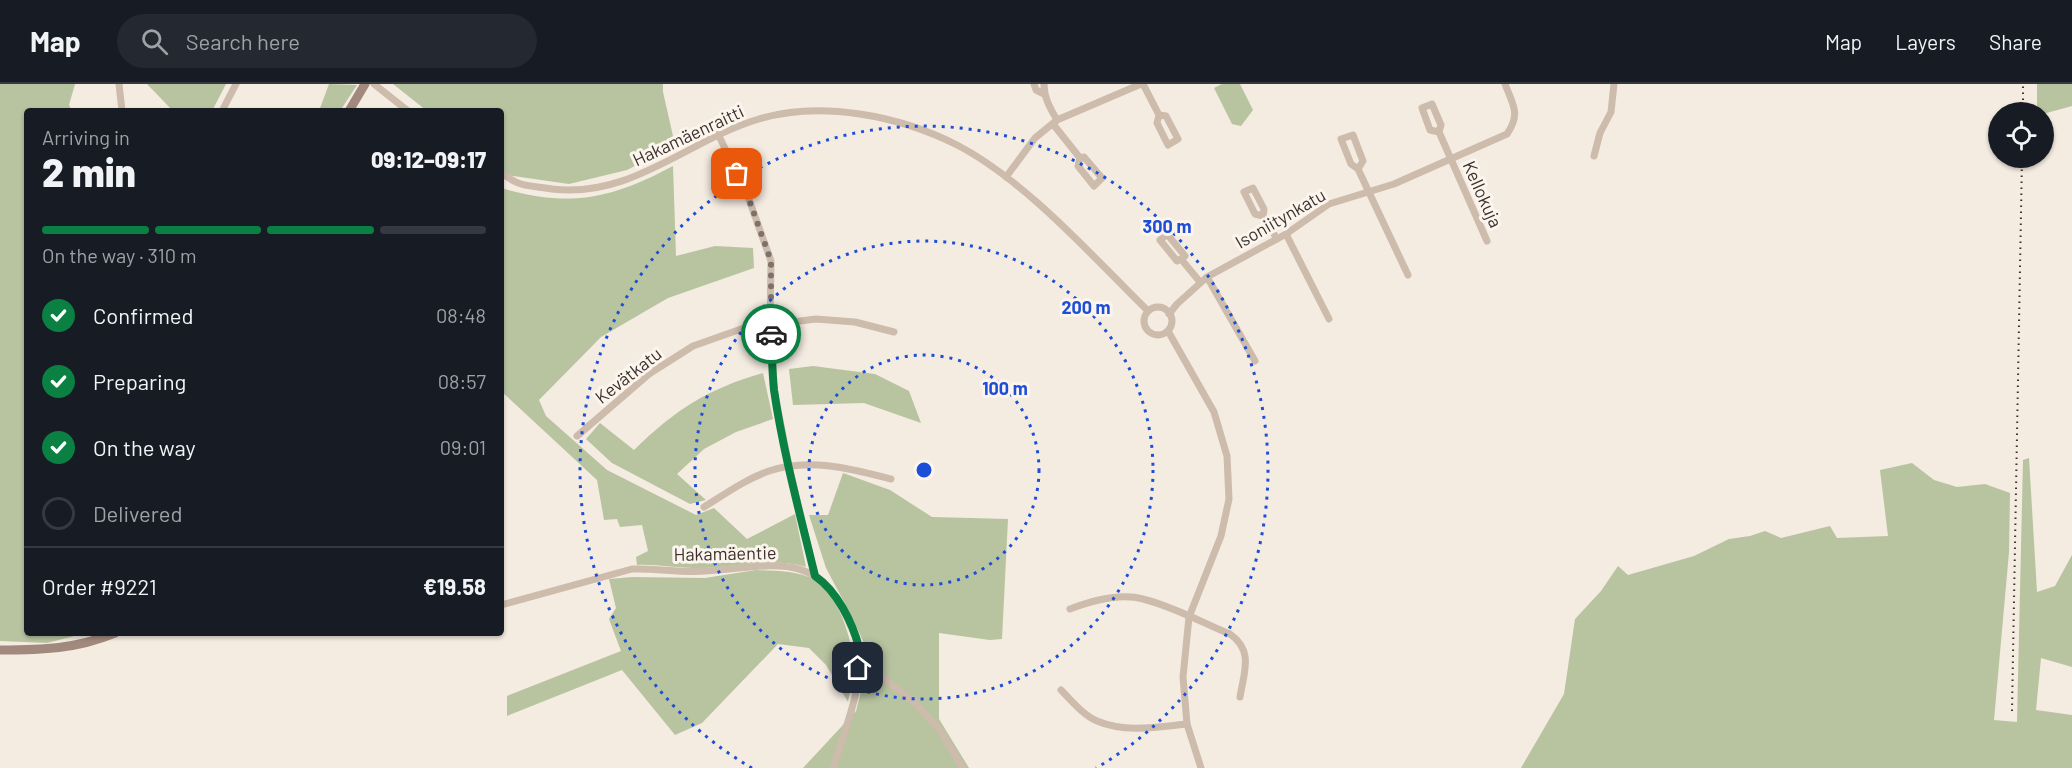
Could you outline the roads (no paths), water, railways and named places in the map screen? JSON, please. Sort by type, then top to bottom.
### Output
[{"type":"street","points":[[119,84],[122,108]]},
{"type":"street","points":[[224,108],[236,84]]},
{"type":"street","points":[[351,108],[365,84]]},
{"type":"street","points":[[374,84],[404,108]]},
{"type":"street","points":[[1034,84],[1036,90],[1044,94]]},
{"type":"street","points":[[1044,84],[1044,94],[1055,122],[1080,158]]},
{"type":"street","name":"Isoniitynkatu","points":[[1169,314],[1207,277],[1286,234],[1329,204],[1368,190],[1394,184],[1508,134],[1515,123],[1516,112],[1506,84]]},
{"type":"street","points":[[1594,156],[1600,133],[1611,112],[1614,84]]},
{"type":"street","points":[[1006,177],[1035,138],[1055,122],[1138,85],[1159,115]]},
{"type":"street","name":"Hakamäenraitti","points":[[504,175],[521,184],[568,191],[601,188],[636,177],[718,134],[760,118],[784,113],[819,111],[874,116],[905,124],[950,142],[1006,177],[1048,213],[1148,311]]},
{"type":"street","name":"Kellokuja","points":[[1439,132],[1487,242]]},
{"type":"street","points":[[718,134],[747,194],[771,261],[770,323],[774,389],[789,467],[815,576]]},
{"type":"street","points":[[1358,169],[1363,161],[1353,135],[1341,139],[1351,164],[1358,169],[1408,275]]},
{"type":"street","points":[[1263,216],[1277,239]]},
{"type":"street","points":[[1286,234],[1329,319]]},
{"type":"street","points":[[1181,259],[1200,282]]},
{"type":"street","points":[[1207,277],[1255,361]]},
{"type":"street","points":[[1157,307],[1166,310],[1169,314],[1172,323],[1168,331],[1155,335],[1148,331],[1144,318],[1148,311],[1157,307]]},
{"type":"street","name":"Kevätkatu","points":[[577,436],[649,374],[693,346],[744,328],[816,319],[855,322],[894,332]]},
{"type":"street","points":[[1168,331],[1215,412],[1227,456],[1229,499],[1221,536],[1189,617],[1183,676],[1187,724],[1201,768]]},
{"type":"street","points":[[704,507],[769,471],[789,467],[803,465],[844,467],[891,479]]},
{"type":"street","name":"Hakamäentie","points":[[504,604],[632,569],[654,568],[703,572],[754,566],[790,567],[815,576],[825,583],[838,598],[860,650],[857,685],[833,768]]},
{"type":"street","points":[[1070,609],[1087,602],[1142,598],[1230,634],[1241,642],[1246,662],[1240,697]]},
{"type":"street","points":[[0,650],[51,650],[91,643],[108,636]]},
{"type":"street","points":[[860,650],[887,681],[915,703],[939,729],[963,768]]},
{"type":"street","points":[[1061,690],[1083,713],[1098,722],[1126,728],[1187,724]]},
{"type":"railway","points":[[2023,84],[2023,102]]},
{"type":"railway","points":[[2012,711],[2022,168]]}]
